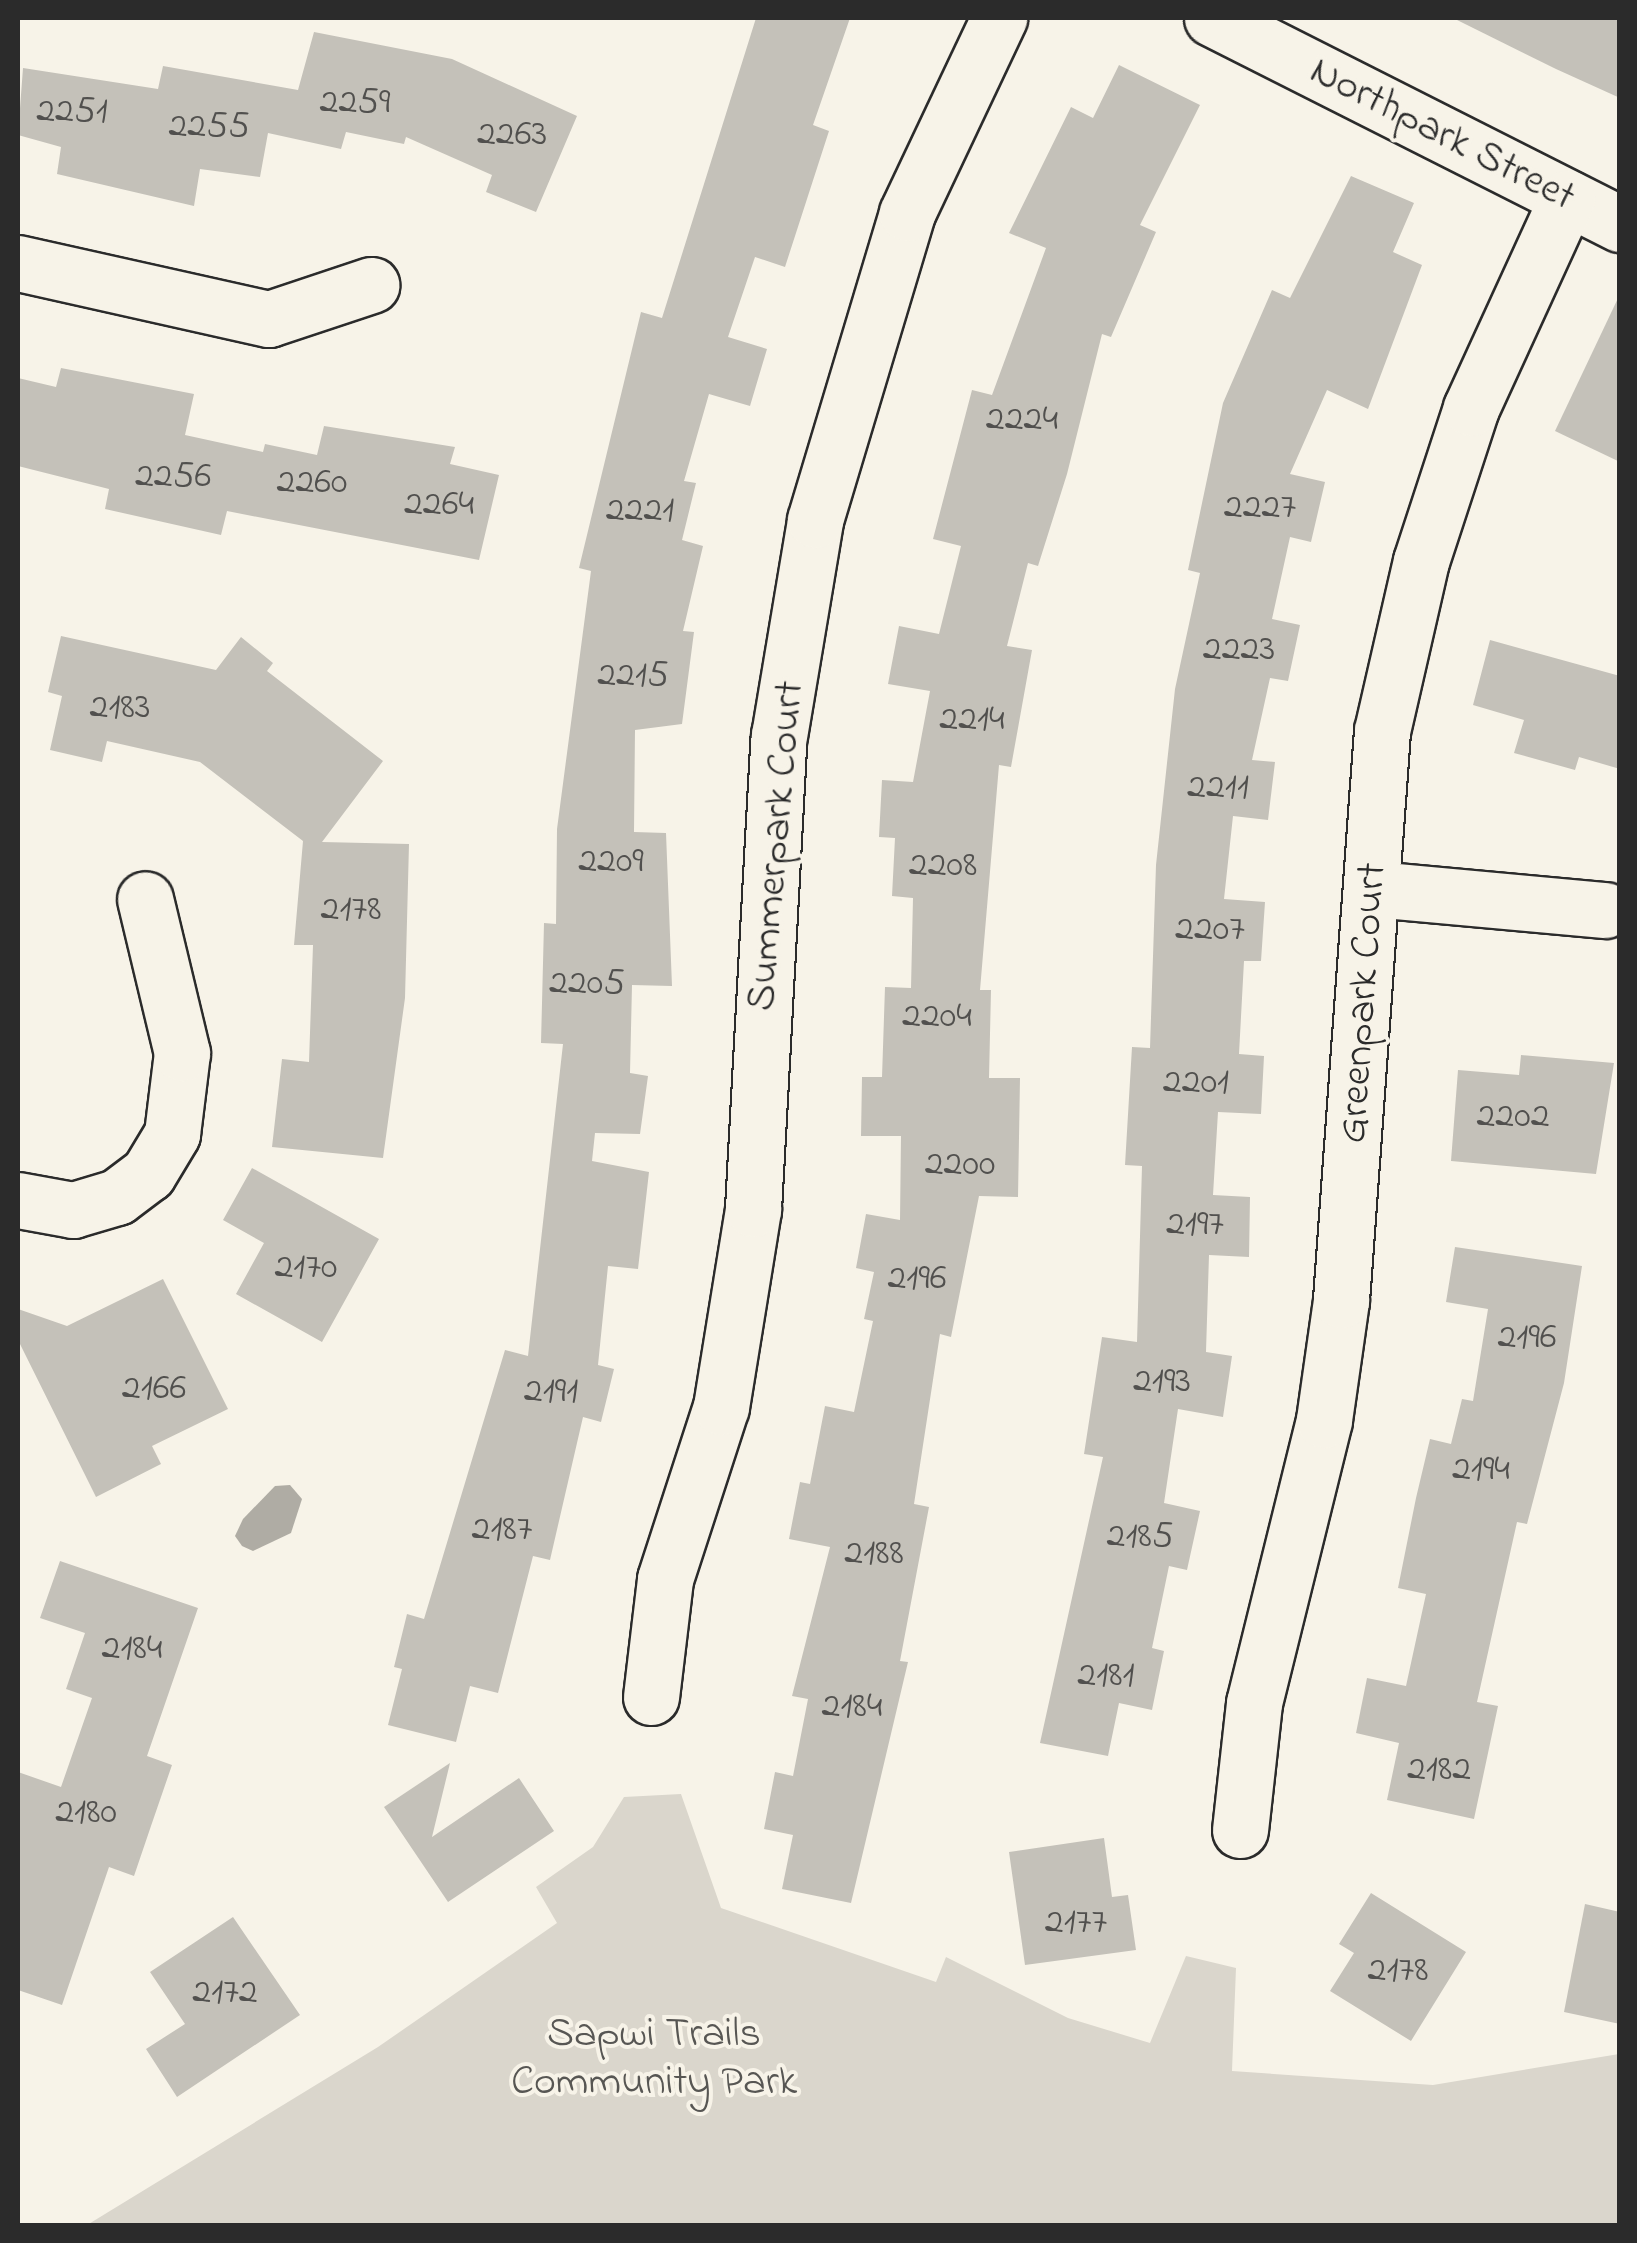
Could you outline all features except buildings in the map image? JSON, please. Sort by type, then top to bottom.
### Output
[{"type":"street","name":"Summerpark Court","points":[[650,1696],[664,1579],[722,1407],[753,1209],[780,736],[816,520],[906,213],[999,18]]},
{"type":"street","name":"Northpark Street","points":[[1212,18],[1620,224]]},
{"type":"street","name":"Greenpark Court","points":[[1240,1830],[1254,1704],[1324,1420],[1342,1300],[1374,889],[1382,730],[1421,560],[1471,408],[1567,198]]},
{"type":"street","points":[[18,263],[269,319],[371,285]]},
{"type":"street","points":[[1374,889],[1605,910]]},
{"type":"street","points":[[18,1200],[73,1210],[117,1197],[148,1174],[172,1134],[182,1053],[146,899]]},
{"type":"green space","name":"Sapwi Trails Community Park","points":[[681,1794],[721,1908],[936,1982],[946,1957],[1068,2018],[1150,2043],[1186,1956],[1236,1968],[1232,2071],[1433,2085],[1619,2054],[1619,2225],[87,2225],[378,2047],[557,1923],[536,1887],[593,1847],[624,1797]]},
{"type":"shaded area","points":[[290,1485],[302,1499],[291,1533],[253,1551],[242,1546],[235,1536],[243,1519],[275,1486]]}]
